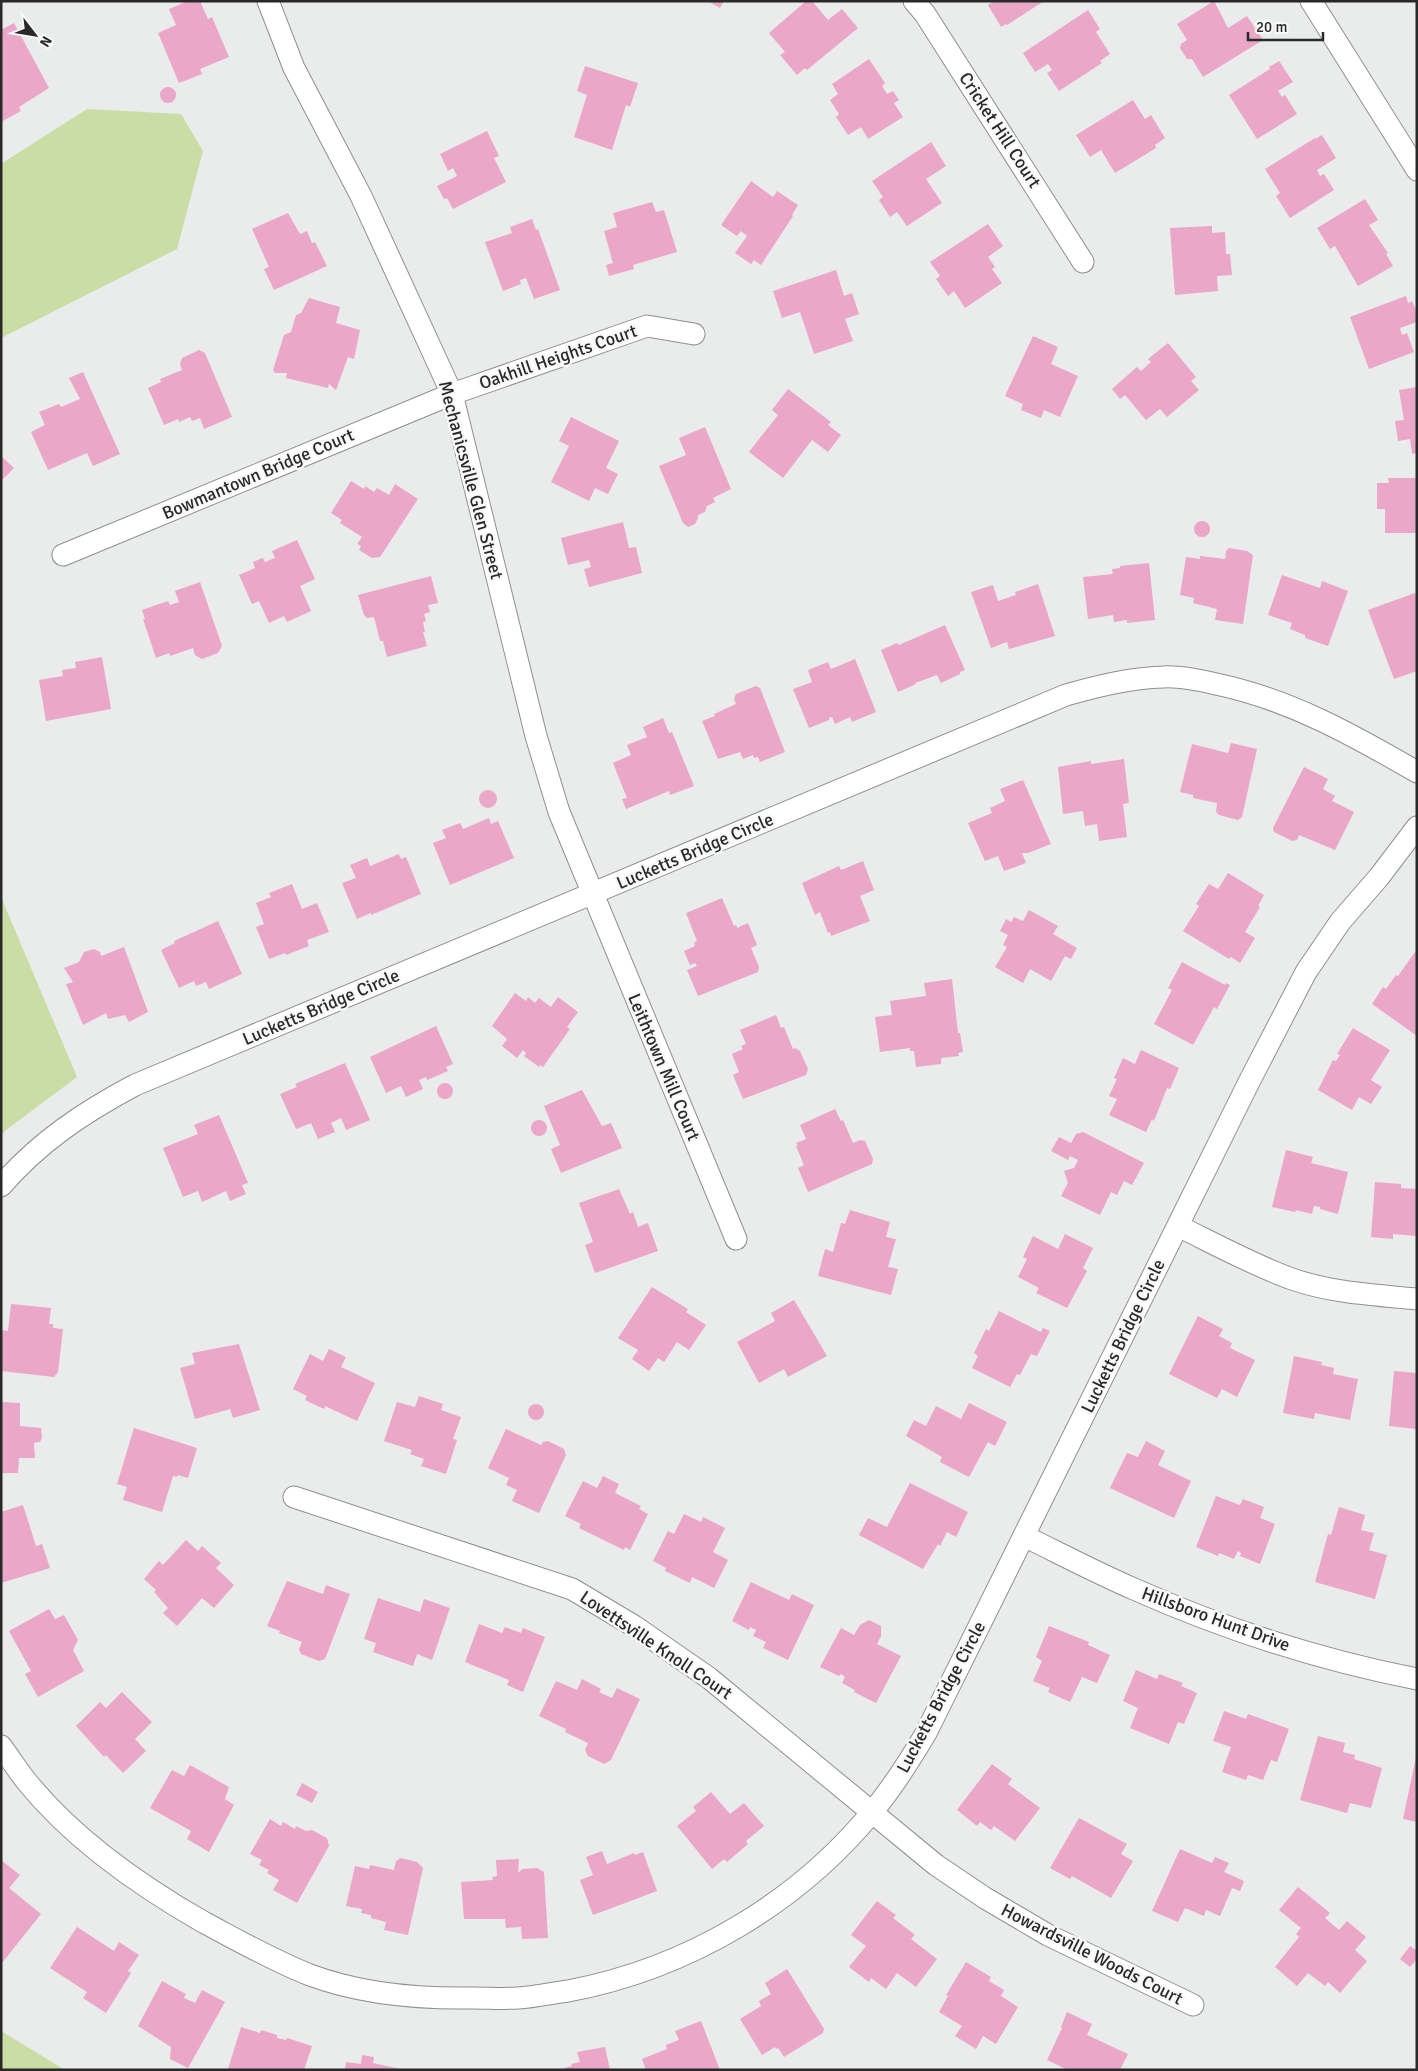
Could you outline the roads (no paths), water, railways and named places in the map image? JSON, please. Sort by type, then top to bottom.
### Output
[{"type":"street","name":"Mechanicsville Glen Street","points":[[268,1],[294,68],[361,196],[452,394],[536,736],[559,812],[592,894]]},
{"type":"street","name":"Cricket Hill Court","points":[[914,1],[925,14],[1083,262]]},
{"type":"street","points":[[1311,1],[1417,170]]},
{"type":"street","name":"Oakhill Heights Court","points":[[452,394],[647,326],[694,334]]},
{"type":"street","name":"Bowmantown Bridge Court","points":[[63,555],[452,394]]},
{"type":"street","name":"Lucketts Bridge Circle","points":[[1,1186],[18,1167],[57,1132],[95,1106],[135,1084],[1066,695],[1114,682],[1164,676],[1238,688],[1310,713],[1417,772]]},
{"type":"street","name":"Lucketts Bridge Circle","points":[[1,1746],[28,1783],[73,1830],[133,1879],[247,1946],[311,1975],[372,1991],[436,1999],[518,1998],[595,1986],[646,1970],[698,1949],[748,1921],[795,1888],[836,1852],[872,1813],[900,1775],[926,1733],[1250,1080],[1306,972],[1340,922],[1379,877],[1417,827]]},
{"type":"street","name":"Leithtown Mill Court","points":[[592,894],[736,1239]]},
{"type":"street","points":[[1178,1226],[1293,1280],[1340,1292],[1417,1299]]},
{"type":"street","name":"Lovettsville Knoll Court","points":[[294,1497],[572,1589],[634,1626],[709,1678],[872,1813]]},
{"type":"street","name":"Hillsboro Hunt Drive","points":[[1024,1536],[1134,1589],[1223,1624],[1309,1652],[1417,1679]]},
{"type":"street","name":"Howardsville Woods Court","points":[[872,1813],[936,1865],[984,1898],[1048,1936],[1193,2005]]}]
